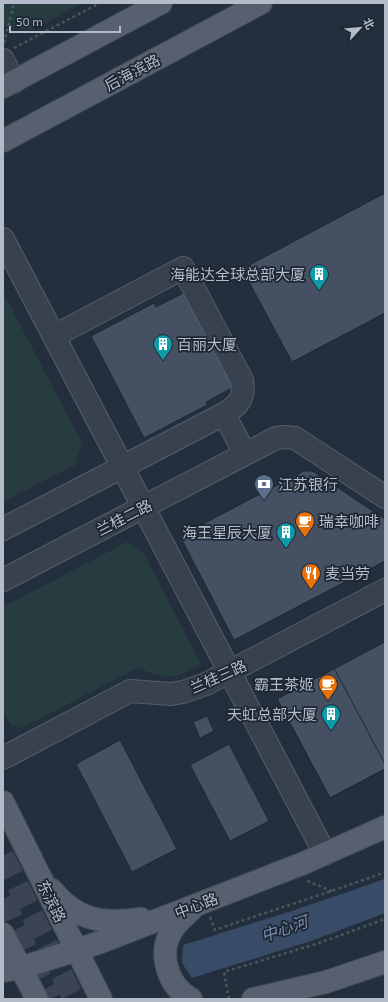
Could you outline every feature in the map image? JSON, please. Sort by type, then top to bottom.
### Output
[{"type":"main road","points":[[9,84],[161,3]]},
{"type":"main road","name":"后海滨路","points":[[3,141],[261,3]]},
{"type":"main road","name":"东滨路","points":[[3,802],[101,999]]},
{"type":"main road","name":"中心路","points":[[12,970],[76,951],[170,916],[293,868],[385,827]]},
{"type":"main road","points":[[40,877],[58,898],[69,908],[95,920],[108,922],[170,916]]},
{"type":"main road","points":[[191,999],[183,995],[175,985],[168,973],[165,959],[167,944],[171,932],[182,918],[196,905]]},
{"type":"main road","points":[[3,934],[12,970],[37,999]]},
{"type":"main road","points":[[253,999],[326,982],[385,962]]},
{"type":"street","points":[[6,55],[9,84]]},
{"type":"street","points":[[3,239],[325,854]]},
{"type":"street","points":[[3,528],[224,414],[239,403],[242,396],[242,380],[183,268],[54,336]]},
{"type":"street","points":[[224,414],[245,454]]},
{"type":"street","name":"兰桂二路","points":[[3,580],[276,438],[285,436],[295,438],[385,497]]},
{"type":"street","name":"兰桂三路","points":[[3,758],[130,691],[171,694],[183,692],[206,684],[385,590]]},
{"type":"path","points":[[3,45],[14,3]]},
{"type":"path","points":[[6,55],[100,3]]},
{"type":"path","points":[[215,930],[385,872]]},
{"type":"path","points":[[229,999],[224,972],[319,943],[385,919]]},
{"type":"green space","points":[[3,3],[83,3],[31,30],[3,26]]},
{"type":"green space","points":[[3,292],[82,443],[75,465],[3,502]]},
{"type":"green space","points":[[127,542],[143,552],[201,664],[184,673],[170,677],[156,675],[139,667],[22,728],[11,726],[3,712],[3,607]]},
{"type":"water","name":"中心河","points":[[385,879],[385,913],[314,940],[192,978],[182,963],[183,945],[292,911]]},
{"type":"building","name":"海能达全球总部大厦","points":[[385,193],[385,313],[292,362],[242,269]]},
{"type":"building","name":"百丽大厦","points":[[185,292],[235,386],[206,402],[207,405],[144,438],[91,336],[154,303],[156,307]]},
{"type":"building","name":"海王星辰大厦","points":[[304,471],[314,472],[385,519],[385,561],[234,640],[180,536]]},
{"type":"building","name":"天虹总部大厦","points":[[385,642],[385,769],[330,798],[277,699]]},
{"type":"building","name":"天虹总部大厦","points":[[334,668],[385,764],[385,769],[330,798],[277,699]]},
{"type":"building","points":[[207,716],[214,731],[200,738],[193,722]]},
{"type":"building","points":[[120,740],[177,849],[132,872],[76,764]]},
{"type":"building","points":[[229,744],[269,821],[230,841],[190,765]]},
{"type":"tunnel","points":[[3,856],[74,999]]},
{"type":"tunnel","points":[[3,899],[50,999]]},
{"type":"place","name":"海能达全球总部大厦","points":[[319,291]]},
{"type":"place","name":"百丽大厦","points":[[163,361]]},
{"type":"place","name":"江苏银行","points":[[264,501]]},
{"type":"place","name":"瑞幸咖啡","points":[[305,538]]},
{"type":"place","name":"海王星辰大厦","points":[[286,549]]},
{"type":"place","name":"麦当劳","points":[[311,590]]},
{"type":"place","name":"霸王茶姬","points":[[328,701]]},
{"type":"place","name":"天虹总部大厦","points":[[331,731]]}]
